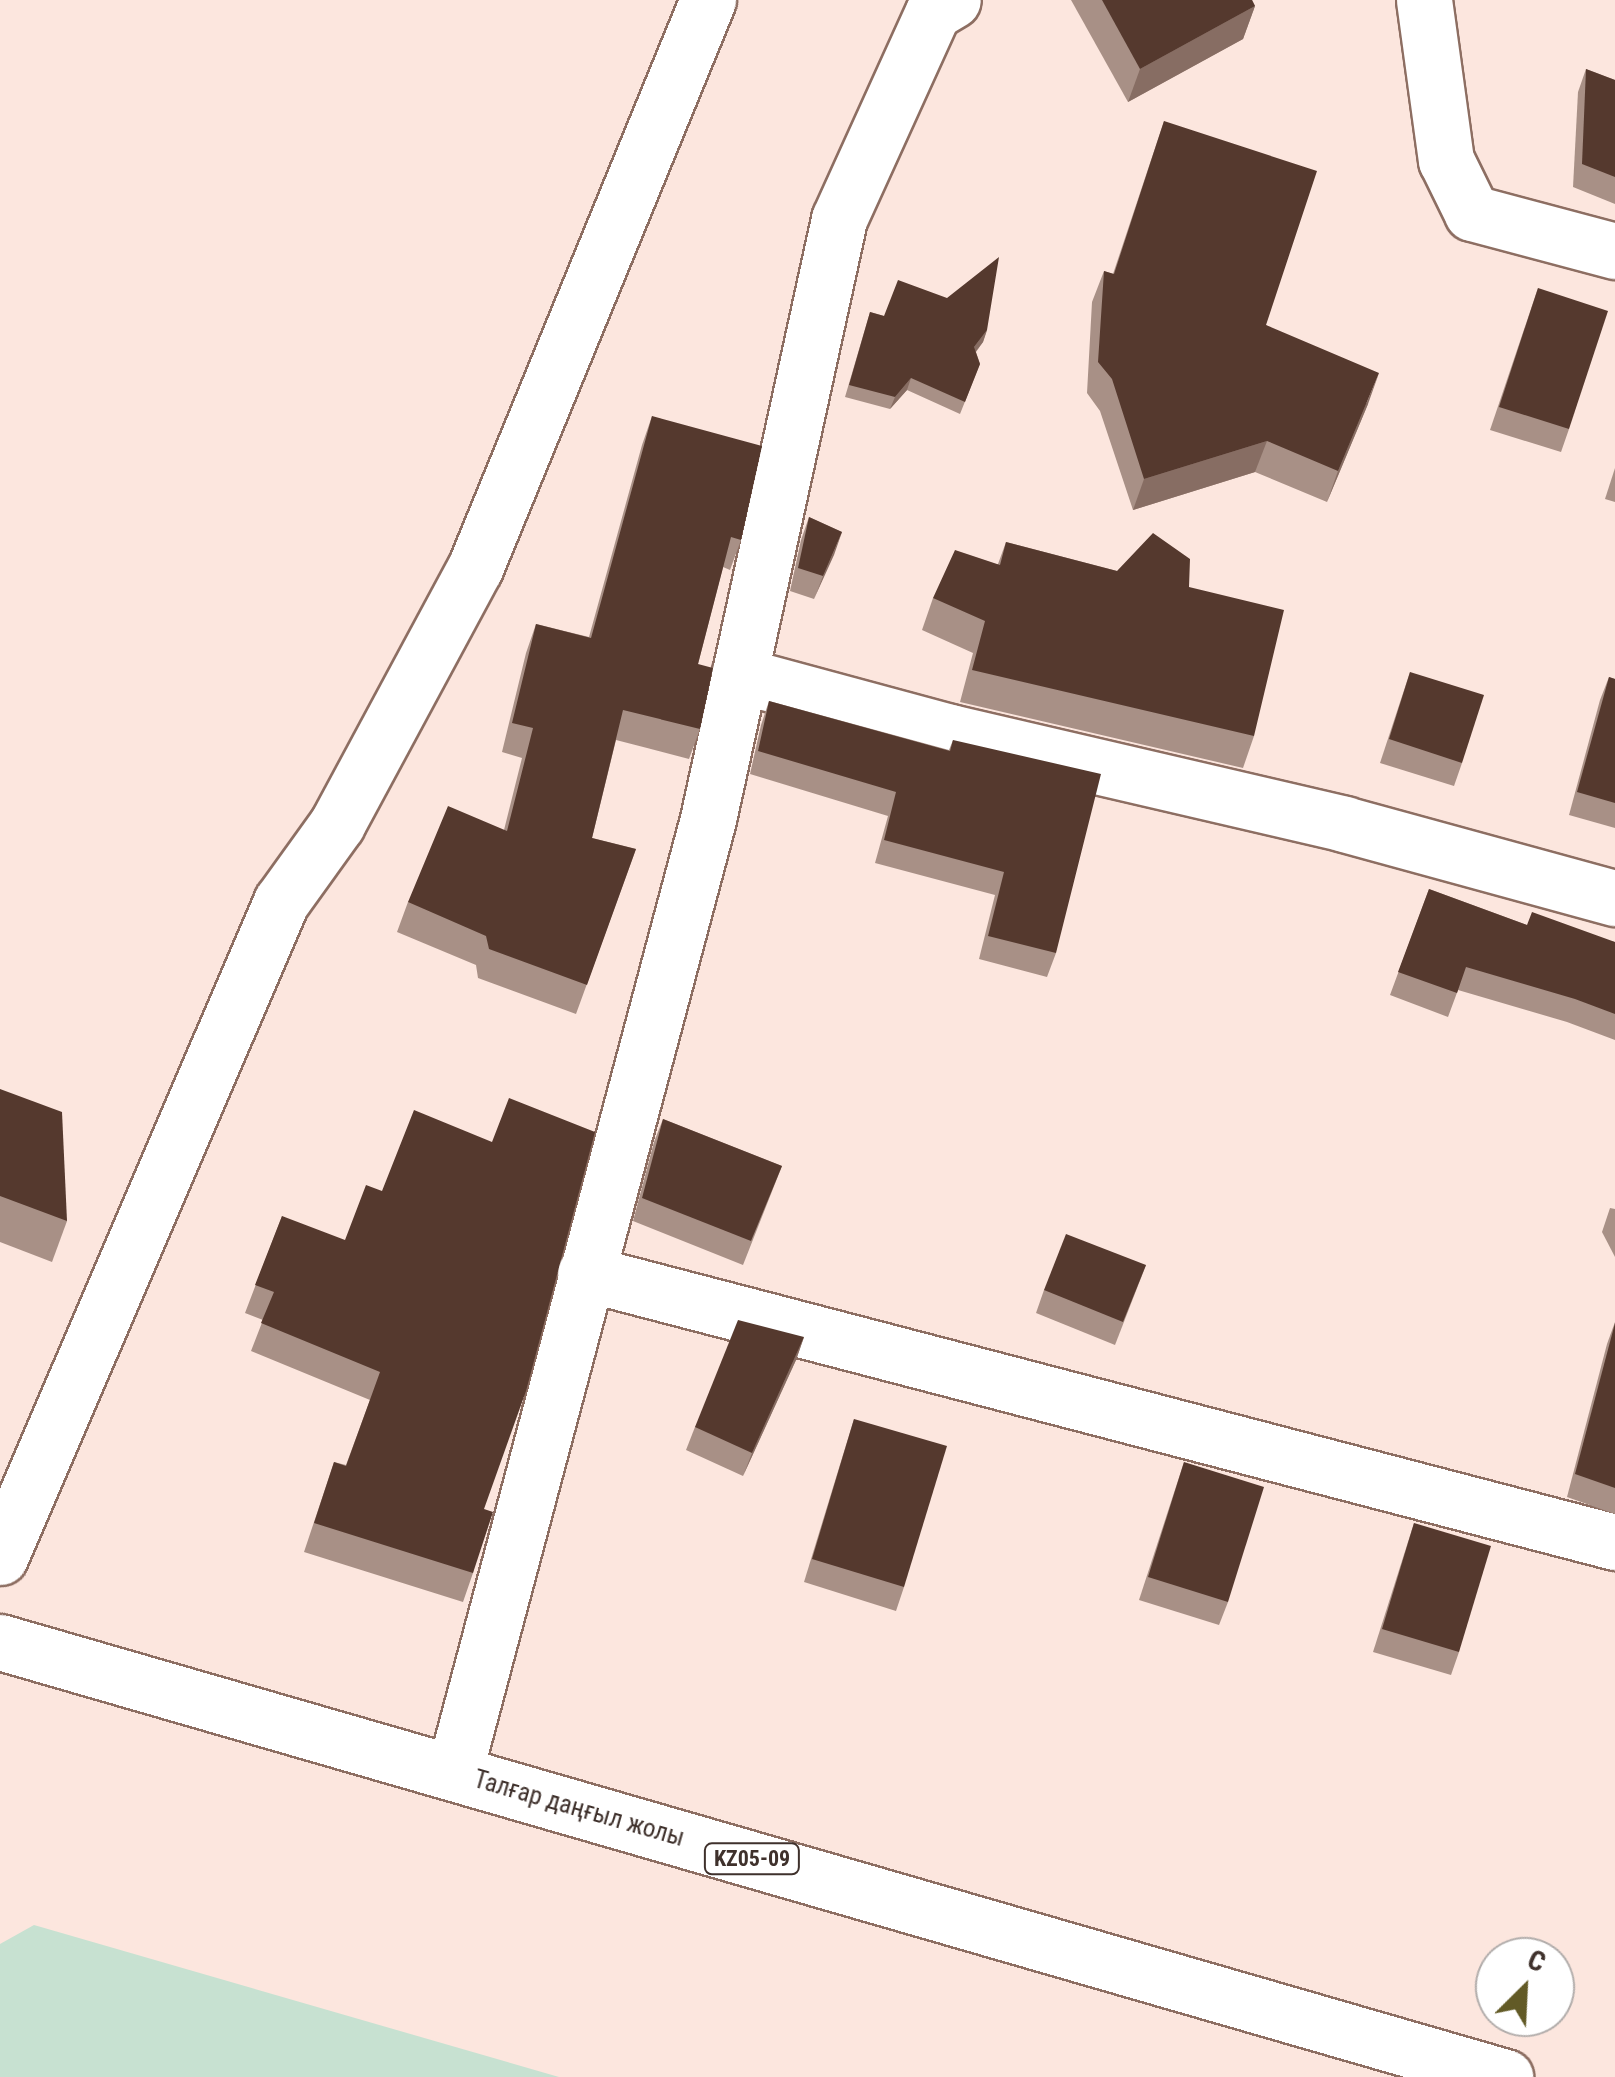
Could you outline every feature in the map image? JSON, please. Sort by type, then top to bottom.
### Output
[{"type":"street","points":[[0,1556],[281,902],[336,824],[475,568],[708,0]]},
{"type":"street","points":[[454,1772],[708,819],[839,219],[933,12],[953,0]]},
{"type":"street","points":[[1424,0],[1438,60],[1446,160],[1472,212],[1615,251]]},
{"type":"street","points":[[739,676],[1344,824],[1615,898]]},
{"type":"street","points":[[585,1273],[1615,1542]]},
{"type":"street","name":"Талғар даңғыл жолы","points":[[0,1642],[1505,2077]]},
{"type":"green space","points":[[34,1925],[559,2077],[0,2077],[0,1944]]},
{"type":"building","points":[[1102,0],[1252,0],[1255,6],[1140,69]]},
{"type":"building","points":[[1586,69],[1615,80],[1615,177],[1582,164]]},
{"type":"building","points":[[1164,121],[1317,171],[1266,325],[1379,373],[1338,471],[1267,441],[1144,479],[1112,379],[1098,362],[1104,271],[1114,274]]},
{"type":"building","points":[[999,257],[987,330],[974,347],[980,364],[965,402],[911,378],[895,397],[849,385],[870,312],[884,316],[898,280],[947,298]]},
{"type":"building","points":[[1538,288],[1608,311],[1569,429],[1499,407]]},
{"type":"building","points":[[652,416],[762,446],[741,540],[731,537],[698,664],[713,668],[700,729],[623,710],[592,838],[636,849],[587,985],[489,949],[486,936],[408,902],[448,806],[507,831],[533,728],[512,723],[536,624],[591,638]]},
{"type":"building","points":[[809,517],[842,532],[823,576],[798,568]]},
{"type":"building","points":[[1153,533],[1190,559],[1189,587],[1284,610],[1254,736],[972,670],[985,621],[933,598],[955,550],[1000,565],[1006,542],[1117,571]]},
{"type":"building","points":[[1410,672],[1484,695],[1462,763],[1389,739]]},
{"type":"building","points":[[1609,677],[1615,679],[1615,803],[1577,792]]},
{"type":"building","points":[[769,701],[950,751],[953,740],[1101,774],[1056,953],[988,936],[1004,872],[884,840],[896,792],[758,751]]},
{"type":"building","points":[[1429,889],[1527,925],[1532,912],[1615,942],[1615,1014],[1466,967],[1457,993],[1398,972]]},
{"type":"building","points":[[0,1089],[62,1112],[67,1221],[0,1196]]},
{"type":"building","points":[[509,1098],[595,1132],[526,1391],[484,1509],[493,1512],[473,1573],[314,1523],[334,1462],[346,1466],[380,1372],[261,1323],[274,1292],[255,1285],[282,1216],[345,1240],[366,1185],[382,1191],[414,1110],[492,1142]]},
{"type":"building","points":[[663,1119],[782,1166],[751,1241],[642,1198]]},
{"type":"building","points":[[1066,1234],[1146,1265],[1123,1322],[1044,1290]]},
{"type":"building","points":[[738,1320],[804,1337],[752,1453],[695,1427]]},
{"type":"building","points":[[1615,1323],[1615,1488],[1575,1474]]},
{"type":"building","points":[[854,1419],[947,1446],[904,1587],[812,1559]]},
{"type":"building","points":[[1184,1462],[1264,1487],[1228,1602],[1148,1577]]},
{"type":"building","points":[[1414,1523],[1491,1546],[1459,1652],[1382,1629]]}]
